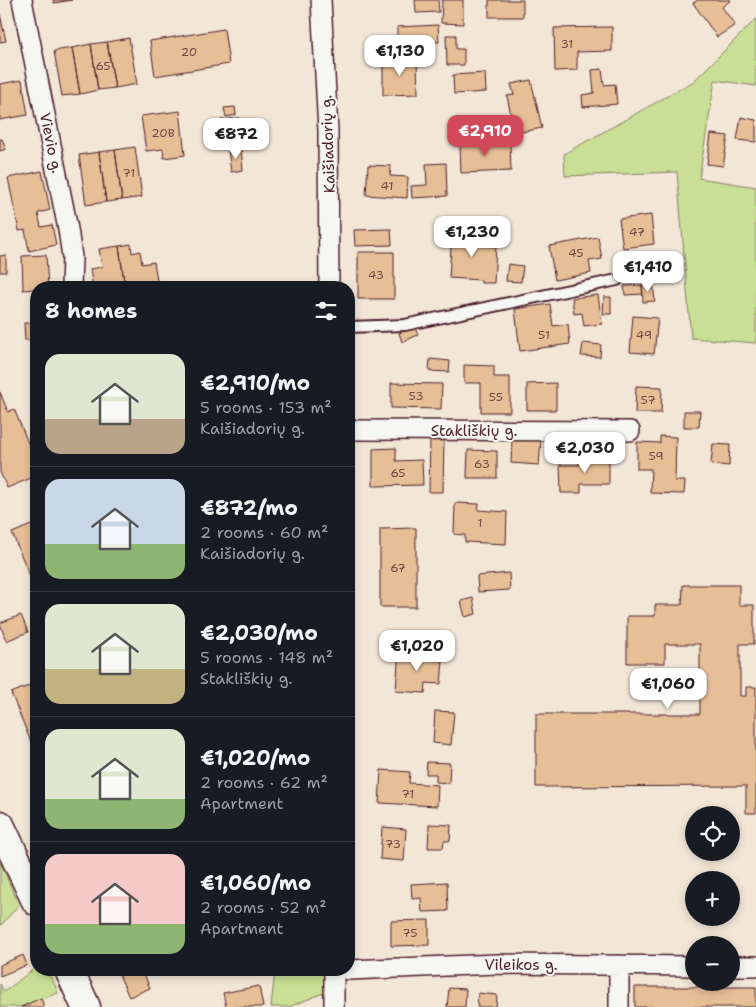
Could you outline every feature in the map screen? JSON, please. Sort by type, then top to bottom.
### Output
[{"type":"street","name":"Vievio g.","points":[[22,0],[68,229],[72,257],[71,281]]},
{"type":"street","name":"Kaišiadorių g.","points":[[321,0],[328,131],[330,281]]},
{"type":"street","name":"Stakliškių g.","points":[[355,430],[630,431]]},
{"type":"street","points":[[0,825],[30,888]]},
{"type":"street","name":"Vileikos g.","points":[[355,970],[498,964],[685,966]]},
{"type":"street","points":[[619,965],[619,1007]]},
{"type":"street","points":[[740,966],[756,966]]},
{"type":"street","points":[[72,976],[86,1007]]},
{"type":"street","points":[[334,976],[334,1007]]},
{"type":"lane","points":[[355,327],[405,325],[617,280]]},
{"type":"green space","points":[[756,19],[756,86],[715,80],[699,178],[756,187],[756,343],[691,338],[677,172],[565,176],[564,154],[694,81]]},
{"type":"green space","points":[[0,862],[19,905],[0,926]]},
{"type":"green space","points":[[30,972],[30,976],[49,976],[52,978],[58,993],[21,1007],[0,1007],[0,984],[4,992]]},
{"type":"green space","points":[[274,976],[326,976],[326,992],[289,1007],[271,1007]]},
{"type":"building","points":[[53,0],[72,0],[54,3]]},
{"type":"building","points":[[415,0],[438,0],[439,12],[416,13]]},
{"type":"building","points":[[442,0],[463,0],[463,24],[441,23]]},
{"type":"building","points":[[489,0],[523,0],[523,17],[489,17]]},
{"type":"building","points":[[698,0],[731,0],[722,7],[735,25],[717,37],[693,3]]},
{"type":"building","points":[[0,14],[6,41],[0,42]]},
{"type":"building","points":[[438,25],[439,42],[397,44],[397,27]]},
{"type":"building","points":[[612,27],[612,51],[577,52],[577,70],[555,71],[554,28]]},
{"type":"building","points":[[224,29],[229,64],[155,76],[150,41]]},
{"type":"building","points":[[446,35],[456,35],[456,49],[464,49],[464,65],[447,65]]},
{"type":"building","points":[[129,38],[137,84],[115,88],[107,42]]},
{"type":"building","points":[[107,42],[115,88],[98,90],[91,44]]},
{"type":"building","points":[[91,44],[98,90],[80,94],[72,48]]},
{"type":"building","points":[[72,48],[80,94],[62,96],[54,51]]},
{"type":"building","points":[[383,60],[417,60],[418,94],[383,95]]},
{"type":"building","points":[[602,69],[604,85],[615,84],[617,104],[583,107],[582,95],[594,93],[592,70]]},
{"type":"building","points":[[485,73],[486,92],[454,94],[453,75]]},
{"type":"building","points":[[22,80],[28,115],[0,120],[0,84]]},
{"type":"building","points":[[531,80],[542,128],[521,132],[518,119],[512,120],[507,96],[514,95],[511,84]]},
{"type":"building","points":[[235,107],[236,115],[226,117],[224,108]]},
{"type":"building","points":[[180,111],[185,155],[164,158],[163,149],[146,151],[141,116]]},
{"type":"building","points":[[741,117],[756,120],[756,142],[737,140]]},
{"type":"building","points":[[239,118],[242,145],[224,146],[221,120]]},
{"type":"building","points":[[711,134],[728,136],[723,166],[707,164]]},
{"type":"building","points":[[0,139],[2,139],[6,149],[0,151]]},
{"type":"building","points":[[510,142],[511,171],[461,173],[460,143]]},
{"type":"building","points":[[135,147],[142,197],[122,200],[115,150]]},
{"type":"building","points":[[241,148],[243,170],[231,172],[228,149]]},
{"type":"building","points":[[115,150],[122,200],[106,202],[99,152]]},
{"type":"building","points":[[99,152],[106,202],[86,205],[79,155]]},
{"type":"building","points":[[446,163],[447,196],[412,198],[411,186],[427,185],[426,164]]},
{"type":"building","points":[[368,165],[391,166],[390,176],[408,177],[407,198],[366,195]]},
{"type":"building","points":[[42,171],[50,210],[38,213],[41,227],[52,225],[56,245],[29,251],[25,230],[19,231],[8,178]]},
{"type":"building","points":[[651,215],[654,244],[623,248],[619,219]]},
{"type":"building","points":[[391,229],[392,245],[355,246],[354,230]]},
{"type":"building","points":[[452,232],[475,233],[475,239],[489,240],[488,246],[496,247],[494,283],[481,283],[481,280],[449,278]]},
{"type":"building","points":[[598,237],[602,259],[589,261],[591,273],[555,280],[549,246]]},
{"type":"building","points":[[131,244],[132,253],[140,251],[142,264],[154,262],[157,281],[124,281],[119,246]]},
{"type":"building","points":[[119,246],[124,281],[92,281],[90,269],[102,267],[99,249]]},
{"type":"building","points":[[358,252],[394,252],[394,299],[358,299]]},
{"type":"building","points":[[6,255],[6,272],[0,272],[0,256]]},
{"type":"building","points":[[46,255],[48,281],[30,281],[30,289],[23,290],[22,256]]},
{"type":"building","points":[[508,264],[523,266],[521,282],[506,281]]},
{"type":"building","points":[[653,284],[655,301],[643,302],[642,285]]},
{"type":"building","points":[[642,285],[643,294],[625,295],[624,286]]},
{"type":"building","points":[[598,295],[602,324],[584,326],[582,313],[574,314],[572,298]]},
{"type":"building","points":[[604,297],[611,297],[611,314],[603,314]]},
{"type":"building","points":[[550,304],[553,326],[568,324],[570,344],[520,351],[515,309]]},
{"type":"building","points":[[633,316],[658,318],[654,354],[630,352]]},
{"type":"building","points":[[24,323],[30,323],[30,340],[25,340]]},
{"type":"building","points":[[414,326],[418,335],[402,342],[399,333]]},
{"type":"building","points":[[583,343],[601,345],[600,357],[581,356]]},
{"type":"building","points":[[430,359],[450,361],[449,372],[429,371]]},
{"type":"building","points":[[464,365],[494,366],[494,377],[510,377],[510,412],[481,412],[481,383],[464,383]]},
{"type":"building","points":[[391,383],[442,384],[441,409],[391,408]]},
{"type":"building","points":[[556,383],[556,410],[527,410],[527,384]]},
{"type":"building","points":[[636,386],[662,387],[661,413],[635,413]]},
{"type":"building","points":[[0,392],[8,412],[14,409],[30,448],[30,478],[7,488],[0,472]]},
{"type":"building","points":[[684,411],[700,411],[699,427],[684,427]]},
{"type":"building","points":[[660,436],[676,437],[675,481],[685,481],[684,494],[650,493],[651,469],[637,469],[637,442],[660,443]]},
{"type":"building","points":[[430,437],[444,438],[443,492],[429,492]]},
{"type":"building","points":[[512,439],[541,440],[539,465],[511,463]]},
{"type":"building","points":[[713,444],[730,445],[729,466],[711,464]]},
{"type":"building","points":[[396,448],[396,461],[422,460],[423,485],[373,486],[373,449]]},
{"type":"building","points":[[468,450],[497,451],[497,478],[467,478]]},
{"type":"building","points":[[579,456],[609,456],[609,484],[581,484],[581,493],[561,493],[560,465],[579,465]]},
{"type":"building","points":[[455,503],[479,504],[478,510],[507,512],[506,544],[465,542],[465,535],[454,534]]},
{"type":"building","points":[[30,526],[30,576],[12,533]]},
{"type":"building","points":[[416,528],[416,607],[380,607],[380,529]]},
{"type":"building","points":[[509,573],[510,590],[478,592],[477,576]]},
{"type":"building","points":[[683,585],[739,585],[739,605],[754,605],[754,644],[740,644],[740,696],[746,696],[746,687],[756,687],[756,813],[746,813],[746,786],[536,787],[536,714],[700,714],[700,644],[665,644],[665,663],[627,663],[627,616],[655,616],[655,605],[682,605]]},
{"type":"building","points":[[473,598],[476,614],[465,617],[461,601]]},
{"type":"building","points":[[21,615],[28,632],[6,641],[0,623]]},
{"type":"building","points":[[399,648],[420,650],[420,659],[443,661],[441,684],[426,683],[425,693],[396,691]]},
{"type":"building","points":[[30,685],[30,740],[11,693]]},
{"type":"building","points":[[435,711],[454,712],[451,745],[433,743]]},
{"type":"building","points":[[427,762],[450,763],[449,783],[436,782],[436,774],[426,774]]},
{"type":"building","points":[[381,770],[410,772],[409,783],[438,785],[437,806],[379,803]]},
{"type":"building","points":[[429,824],[451,825],[450,841],[444,841],[443,848],[428,848]]},
{"type":"building","points":[[382,827],[406,829],[404,861],[380,859]]},
{"type":"building","points":[[447,882],[448,911],[422,912],[421,898],[412,899],[411,884]]},
{"type":"building","points":[[429,920],[429,945],[391,946],[391,921]]},
{"type":"building","points":[[23,955],[27,965],[0,976],[0,965]]},
{"type":"building","points":[[120,976],[145,976],[150,988],[129,997]]},
{"type":"building","points":[[259,986],[263,1007],[226,1007],[223,993]]},
{"type":"building","points":[[635,987],[685,987],[685,991],[740,991],[740,987],[756,987],[756,1007],[635,1007]]},
{"type":"building","points":[[449,988],[466,989],[465,1007],[447,1007]]},
{"type":"building","points":[[478,993],[497,995],[496,1007],[477,1007]]},
{"type":"building","points":[[41,998],[44,1007],[21,1007]]}]
